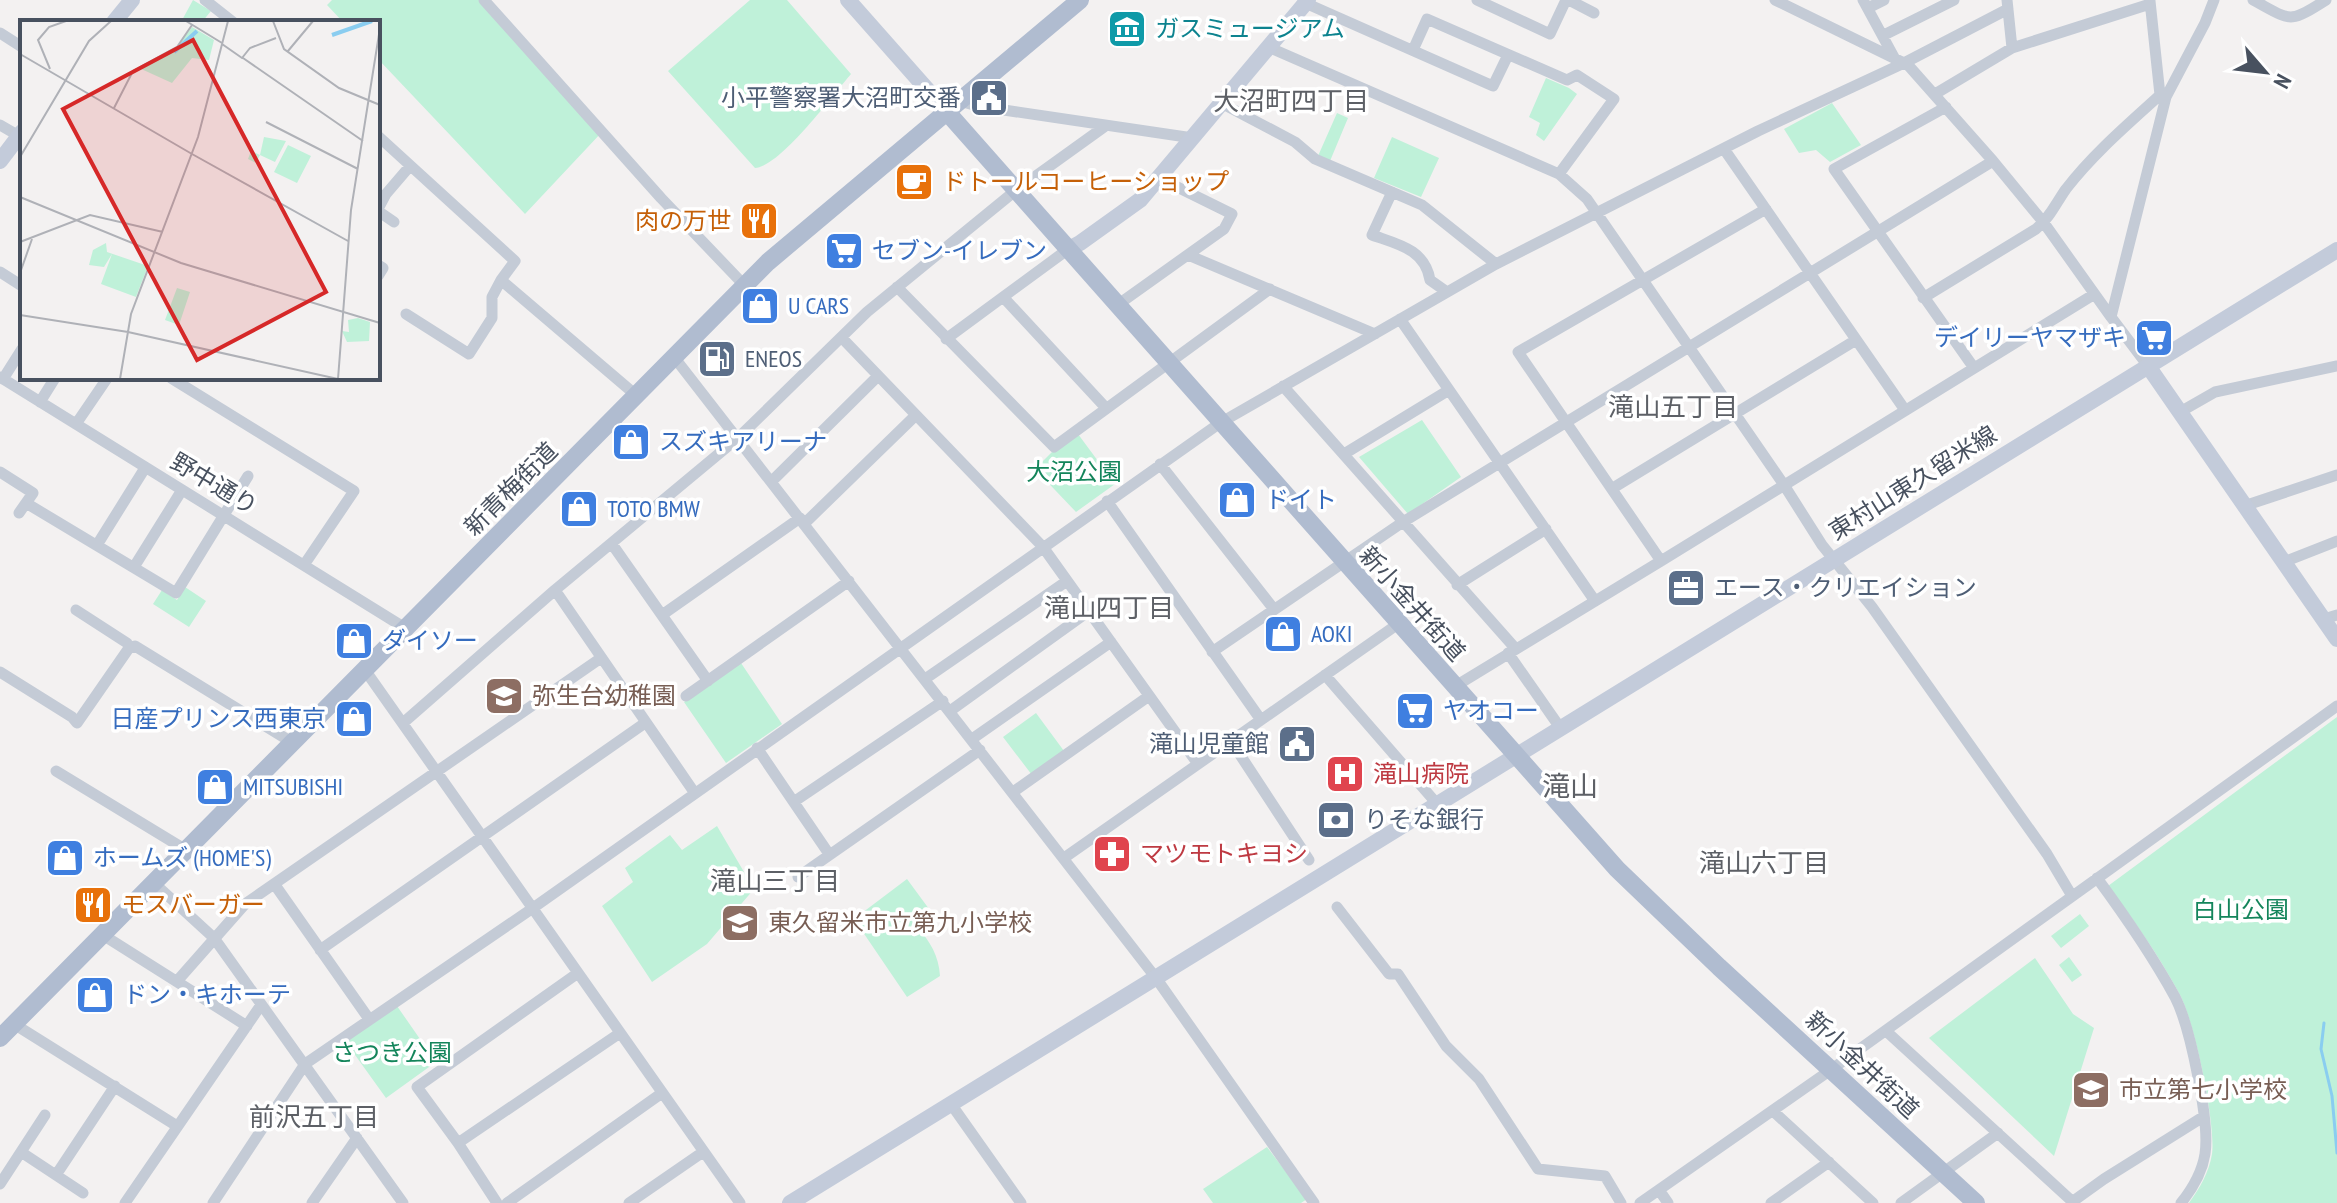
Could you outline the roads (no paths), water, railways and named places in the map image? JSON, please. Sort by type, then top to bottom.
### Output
[{"type":"main road","name":"新青梅街道","points":[[0,1038],[745,286],[796,238],[1080,0]]},
{"type":"main road","name":"新小金井街道","points":[[953,106],[1015,191],[1617,869],[1976,1203]]},
{"type":"street","points":[[116,20],[132,0]]},
{"type":"street","points":[[205,0],[230,20]]},
{"type":"street","points":[[484,0],[661,198],[745,286]]},
{"type":"street","name":"新小金井街道","points":[[848,0],[953,106]]},
{"type":"street","points":[[1477,0],[1550,34],[1568,0],[1594,13]]},
{"type":"street","points":[[1775,0],[1900,61]]},
{"type":"street","points":[[1884,0],[1865,4],[1900,61],[1935,94],[2044,223],[2284,562],[2330,617],[2337,639]]},
{"type":"street","points":[[1884,35],[1954,0]]},
{"type":"street","points":[[2111,317],[2163,96],[2205,23],[2214,0]]},
{"type":"street","points":[[2253,0],[2290,18],[2301,18],[2326,0]]},
{"type":"street","points":[[946,339],[1140,200],[1304,1],[1493,86],[1508,55]]},
{"type":"street","points":[[1935,94],[2012,48],[2150,2],[2163,96]]},
{"type":"street","points":[[213,1203],[305,1064],[533,908],[1220,423],[1496,264],[2007,5],[2012,48]]},
{"type":"street","points":[[1413,50],[1427,19],[1567,80],[1577,75],[1614,99],[1559,174]]},
{"type":"street","points":[[0,33],[20,46]]},
{"type":"street","points":[[1268,47],[1559,174],[1587,199],[1834,560],[1872,607],[2047,854],[2072,896]]},
{"type":"street","points":[[1923,298],[2044,223],[2066,189],[2103,146],[2163,96]]},
{"type":"street","points":[[1221,103],[1295,142],[1315,159],[1422,205],[1496,264]]},
{"type":"street","points":[[953,106],[977,106],[1193,138]]},
{"type":"street","points":[[1946,107],[1834,169],[1974,368]]},
{"type":"street","points":[[0,125],[14,147]]},
{"type":"street","points":[[403,723],[555,590],[739,437],[897,287],[1015,191],[1104,127]]},
{"type":"street","points":[[380,138],[515,261],[492,297],[492,318],[469,354],[406,314]]},
{"type":"street","points":[[1724,149],[1905,410]]},
{"type":"street","points":[[1212,652],[1403,522],[1993,161]]},
{"type":"street","points":[[380,206],[410,166]]},
{"type":"street","points":[[1116,306],[1224,229],[1232,214],[1159,178]]},
{"type":"street","points":[[1392,192],[1372,235],[1412,251],[1428,266],[1430,280],[1447,292]]},
{"type":"street","points":[[1661,561],[1518,352],[1766,209]]},
{"type":"street","points":[[380,212],[394,222]]},
{"type":"street","name":"東村山東久留米線","points":[[790,1203],[2337,250]]},
{"type":"street","points":[[1188,255],[1375,334]]},
{"type":"street","points":[[0,272],[20,285]]},
{"type":"street","points":[[501,280],[637,396]]},
{"type":"street","points":[[897,287],[1054,447],[1270,289]]},
{"type":"street","points":[[1454,687],[2093,295]]},
{"type":"street","points":[[1004,298],[1106,408]]},
{"type":"street","points":[[1400,319],[1595,601]]},
{"type":"street","points":[[842,338],[1043,547],[1198,764]]},
{"type":"street","points":[[1613,488],[1856,340]]},
{"type":"street","points":[[2,378],[20,352]]},
{"type":"street","points":[[674,357],[1156,978],[1314,1203]]},
{"type":"street","points":[[2180,412],[2215,392],[2337,366]]},
{"type":"street","points":[[772,481],[878,376]]},
{"type":"street","name":"野中通り","points":[[2,378],[405,628]]},
{"type":"street","points":[[40,402],[54,380]]},
{"type":"street","points":[[76,424],[106,380]]},
{"type":"street","points":[[174,380],[354,491],[304,565]]},
{"type":"street","points":[[1283,386],[1511,650],[1561,729]]},
{"type":"street","points":[[1344,454],[1449,390]]},
{"type":"street","points":[[662,615],[803,520],[916,415]]},
{"type":"street","points":[[1160,464],[1273,608]]},
{"type":"street","points":[[97,545],[145,468]]},
{"type":"street","points":[[0,472],[33,493],[23,508],[97,545],[176,593],[248,476]]},
{"type":"street","points":[[2244,506],[2337,475]]},
{"type":"street","points":[[134,567],[182,490]]},
{"type":"street","points":[[1107,501],[1261,720]]},
{"type":"street","points":[[1457,585],[1546,529]]},
{"type":"street","points":[[2284,562],[2337,541]]},
{"type":"street","points":[[612,544],[708,681]]},
{"type":"street","points":[[686,696],[849,581]]},
{"type":"street","points":[[925,679],[1067,581]]},
{"type":"street","points":[[555,590],[694,792]]},
{"type":"street","points":[[76,610],[127,643],[129,648]]},
{"type":"street","points":[[795,801],[1089,611]]},
{"type":"street","points":[[1064,858],[1398,624]]},
{"type":"street","points":[[972,739],[1111,642]]},
{"type":"street","points":[[0,672],[77,723],[129,648],[135,646],[293,743]]},
{"type":"street","points":[[178,980],[245,904],[601,658]]},
{"type":"street","points":[[365,670],[740,1203]]},
{"type":"street","points":[[1325,675],[1438,805]]},
{"type":"street","points":[[1013,792],[1149,696]]},
{"type":"street","points":[[1640,1203],[1886,1031],[2337,706]]},
{"type":"street","points":[[320,950],[645,723]]},
{"type":"street","points":[[1231,741],[1309,860]]},
{"type":"street","points":[[757,748],[829,854]]},
{"type":"street","points":[[798,877],[980,750]]},
{"type":"street","points":[[56,771],[186,850]]},
{"type":"street","points":[[2097,878],[2128,920],[2176,999],[2183,1018],[2203,1117],[2205,1152],[2201,1171],[2181,1203]]},
{"type":"street","points":[[154,883],[214,938],[403,1203]]},
{"type":"street","points":[[275,885],[369,1019]]},
{"type":"street","points":[[1337,907],[1389,974],[1398,974],[1446,1046],[1479,1079],[1538,1169],[1605,1176],[1621,1203]]},
{"type":"street","points":[[103,935],[247,1026]]},
{"type":"street","points":[[497,1203],[417,1087],[578,973]]},
{"type":"street","points":[[125,1203],[261,1005]]},
{"type":"street","points":[[14,1024],[177,1126]]},
{"type":"street","points":[[1886,1031],[2073,1202],[2203,1117]]},
{"type":"street","points":[[458,1143],[620,1033]]},
{"type":"street","points":[[56,1175],[115,1086]]},
{"type":"street","points":[[507,1203],[662,1093]]},
{"type":"street","points":[[951,1104],[1021,1203]]},
{"type":"street","points":[[1773,1111],[1873,1203]]},
{"type":"street","points":[[0,1184],[45,1115]]},
{"type":"street","points":[[1901,1203],[1998,1133]]},
{"type":"street","points":[[312,1203],[357,1138]]},
{"type":"street","points":[[21,1152],[83,1193]]},
{"type":"street","points":[[629,1203],[703,1152]]},
{"type":"street","points":[[1771,1203],[1829,1162]]},
{"type":"street","points":[[1659,1190],[1668,1203]]},
{"type":"waterway","points":[[2324,1023],[2321,1049],[2332,1096],[2337,1153]]},
{"type":"place","name":"ガスミュージアム","points":[[1127,29]]},
{"type":"place","name":"小平警察署大沼町交番","points":[[989,98]]},
{"type":"place","name":"ドトールコーヒーショップ","points":[[914,182]]},
{"type":"place","name":"肉の万世","points":[[759,221]]},
{"type":"place","name":"セブン-イレブン","points":[[844,251]]},
{"type":"place","name":"U CARS","points":[[760,306]]},
{"type":"place","name":"デイリーヤマザキ","points":[[2154,338]]},
{"type":"place","name":"ENEOS","points":[[717,359]]},
{"type":"place","name":"スズキアリーナ","points":[[631,442]]},
{"type":"place","name":"ドイト","points":[[1237,500]]},
{"type":"place","name":"TOTO BMW","points":[[579,509]]},
{"type":"place","name":"エース・クリエイション","points":[[1686,588]]},
{"type":"place","name":"AOKI","points":[[1283,634]]},
{"type":"place","name":"ダイソー","points":[[354,641]]},
{"type":"place","name":"弥生台幼稚園","points":[[504,696]]},
{"type":"place","name":"ヤオコー","points":[[1415,711]]},
{"type":"place","name":"日産プリンス西東京","points":[[354,719]]},
{"type":"place","name":"滝山児童館","points":[[1297,744]]},
{"type":"place","name":"滝山病院","points":[[1345,774]]},
{"type":"place","name":"MITSUBISHI","points":[[215,787]]},
{"type":"place","name":"りそな銀行","points":[[1336,820]]},
{"type":"place","name":"マツモトキヨシ","points":[[1112,854]]},
{"type":"place","name":"ホームズ (HOME'S)","points":[[65,858]]},
{"type":"place","name":"モスバーガー","points":[[93,905]]},
{"type":"place","name":"東久留米市立第九小学校","points":[[740,923]]},
{"type":"place","name":"ドン・キホーテ","points":[[95,995]]},
{"type":"place","name":"市立第七小学校","points":[[2091,1090]]},
{"type":"district","name":"大沼町四丁目","points":[[1291,101]]},
{"type":"district","name":"滝山五丁目","points":[[1673,407]]},
{"type":"district","name":"滝山四丁目","points":[[1109,608]]},
{"type":"district","name":"滝山","points":[[1570,786]]},
{"type":"district","name":"滝山六丁目","points":[[1764,863]]},
{"type":"district","name":"滝山三丁目","points":[[775,881]]},
{"type":"district","name":"前沢五丁目","points":[[314,1117]]},
{"type":"park label","name":"大沼公園","points":[[1074,472]]},
{"type":"park label","name":"白山公園","points":[[2241,910]]},
{"type":"park label","name":"さつき公園","points":[[392,1053]]}]
